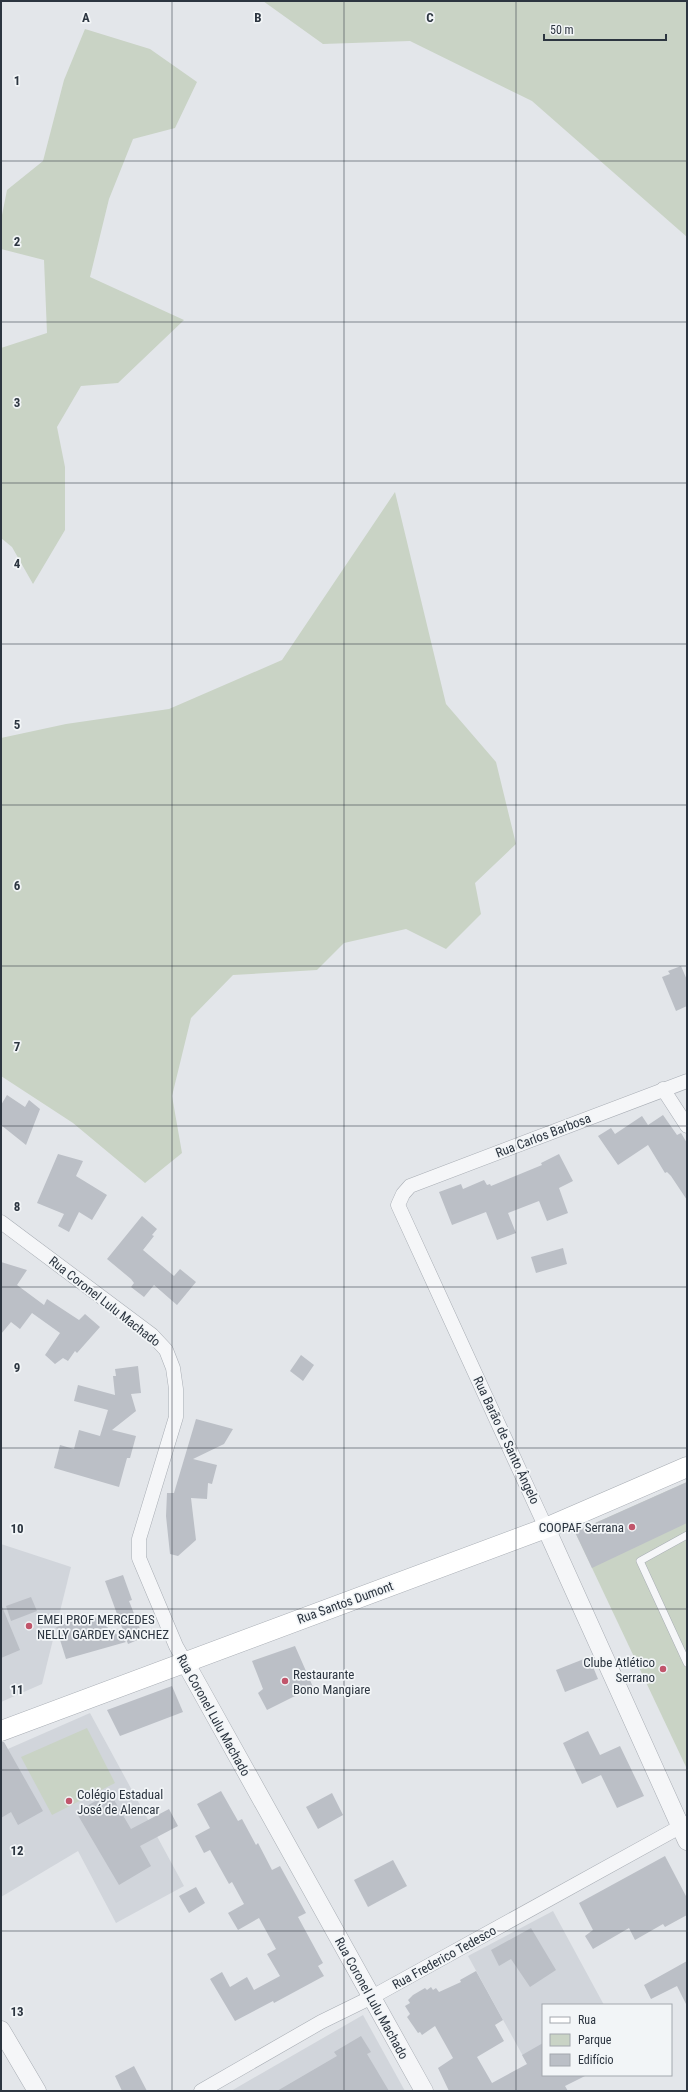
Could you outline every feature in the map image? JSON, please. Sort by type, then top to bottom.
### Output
[{"type":"main road","name":"Rua Santos Dumont","points":[[1,1731],[546,1528],[687,1467]]},
{"type":"street","name":"Rua Carlos Barbosa","points":[[403,1194],[410,1186],[687,1080]]},
{"type":"street","points":[[663,1089],[687,1126]]},
{"type":"street","name":"Rua Barão de Santo Ângelo","points":[[403,1194],[398,1205],[685,1830]]},
{"type":"street","name":"Rua Coronel Lulu Machado","points":[[1,1222],[152,1335],[166,1350],[173,1368],[176,1417],[138,1538],[139,1558],[184,1662],[424,2091]]},
{"type":"street","name":"Rua Frederico Tedesco","points":[[201,2091],[321,2022],[372,1997],[685,1830]]},
{"type":"street","points":[[1,2030],[37,2091]]},
{"type":"lane","points":[[687,1535],[640,1561],[687,1663]]},
{"type":"shaded area","name":"EMEI PROF MERCEDES NELLY GARDEY SANCHEZ","points":[[1,1544],[71,1567],[42,1684],[1,1702]]},
{"type":"shaded area","name":"Colégio Estadual José de Alencar","points":[[90,1713],[184,1886],[116,1923],[78,1851],[1,1897],[1,1752]]},
{"type":"shaded area","points":[[553,1911],[603,2004],[542,2004],[543,2076],[540,2087],[468,1956]]},
{"type":"shaded area","points":[[363,2015],[405,2091],[231,2091]]},
{"type":"green space","points":[[263,1],[687,1],[687,237],[532,101],[410,41],[323,44]]},
{"type":"green space","points":[[85,29],[150,49],[197,82],[175,128],[133,139],[109,199],[90,277],[184,320],[118,383],[81,386],[57,427],[65,467],[65,530],[33,584],[12,547],[1,538],[1,348],[47,333],[44,260],[1,249],[1,220],[7,190],[43,161],[64,80]]},
{"type":"green space","points":[[395,492],[446,704],[496,762],[516,844],[475,883],[481,914],[446,949],[406,929],[344,943],[317,970],[233,975],[191,1018],[172,1096],[182,1153],[145,1183],[73,1123],[1,1076],[1,738],[66,724],[169,709],[282,660]]},
{"type":"green space","name":"Clube Atlético Serrano","points":[[687,1482],[687,1769],[575,1532]]},
{"type":"green space","points":[[87,1728],[115,1783],[52,1815],[21,1757]]},
{"type":"building","points":[[681,966],[687,980],[687,1006],[676,1011],[662,977],[670,974],[668,971]]},
{"type":"building","points":[[7,1095],[25,1107],[29,1100],[40,1109],[26,1145],[1,1125],[1,1105]]},
{"type":"building","points":[[663,1115],[677,1135],[681,1133],[687,1143],[687,1200],[671,1176],[667,1172],[665,1173],[648,1145],[618,1165],[598,1136],[611,1128],[615,1134],[642,1116],[648,1125]]},
{"type":"building","points":[[58,1154],[83,1161],[76,1176],[107,1195],[92,1220],[79,1212],[69,1232],[58,1226],[64,1214],[37,1203]]},
{"type":"building","points":[[559,1154],[573,1181],[559,1188],[568,1213],[547,1221],[539,1201],[508,1213],[516,1233],[497,1240],[486,1212],[452,1225],[439,1192],[461,1184],[463,1189],[484,1180],[487,1185],[490,1184],[491,1186],[542,1165],[541,1163]]},
{"type":"building","points":[[142,1216],[157,1229],[152,1235],[154,1236],[143,1250],[174,1276],[180,1269],[196,1282],[177,1305],[154,1285],[144,1297],[131,1287],[134,1283],[131,1279],[107,1259]]},
{"type":"building","points":[[563,1248],[567,1264],[536,1273],[531,1257]]},
{"type":"building","points":[[1,1262],[27,1270],[17,1285],[44,1305],[47,1299],[79,1320],[85,1314],[100,1327],[77,1353],[75,1351],[68,1361],[63,1358],[55,1364],[45,1355],[60,1333],[32,1313],[20,1329],[11,1322],[1,1334]]},
{"type":"building","points":[[301,1355],[314,1365],[303,1381],[290,1371]]},
{"type":"building","points":[[138,1366],[141,1393],[131,1394],[136,1411],[112,1430],[136,1436],[130,1458],[127,1458],[119,1487],[54,1468],[60,1445],[74,1449],[79,1430],[100,1436],[108,1410],[74,1401],[78,1385],[115,1395],[113,1376],[116,1376],[115,1369]]},
{"type":"building","points":[[196,1419],[233,1429],[224,1444],[193,1459],[217,1465],[212,1484],[208,1483],[207,1499],[191,1498],[196,1540],[178,1556],[170,1554],[166,1516],[167,1493],[174,1493]]},
{"type":"building","name":"COOPAF Serrana","points":[[687,1482],[687,1523],[592,1568],[575,1532]]},
{"type":"building","points":[[123,1575],[132,1600],[129,1601],[141,1631],[138,1633],[140,1639],[128,1644],[105,1581]]},
{"type":"building","points":[[31,1597],[37,1611],[11,1621],[6,1606]]},
{"type":"building","points":[[1,1604],[20,1650],[1,1658]]},
{"type":"building","points":[[92,1615],[126,1642],[66,1659],[56,1627]]},
{"type":"building","name":"Restaurante Bono Mangiare","points":[[295,1646],[313,1687],[267,1710],[258,1693],[263,1689],[252,1661]]},
{"type":"building","points":[[589,1657],[598,1679],[565,1692],[556,1670]]},
{"type":"building","points":[[172,1686],[183,1712],[120,1736],[107,1710]]},
{"type":"building","points":[[588,1731],[600,1755],[620,1746],[644,1796],[617,1808],[601,1775],[582,1784],[563,1743]]},
{"type":"building","points":[[1,1742],[4,1742],[43,1811],[18,1825],[11,1812],[1,1818]]},
{"type":"building","points":[[221,1791],[238,1821],[242,1819],[256,1845],[258,1843],[272,1870],[280,1866],[306,1913],[298,1917],[323,1963],[318,1966],[324,1976],[274,2003],[273,2001],[235,2021],[210,1979],[222,1972],[230,1987],[247,1977],[254,1990],[280,1976],[267,1954],[276,1949],[259,1918],[238,1930],[228,1913],[244,1904],[232,1882],[229,1884],[210,1850],[204,1853],[195,1836],[210,1828],[197,1804]]},
{"type":"building","points":[[110,1793],[131,1829],[169,1809],[178,1826],[140,1846],[151,1866],[119,1885],[76,1812]]},
{"type":"building","points":[[332,1793],[343,1815],[318,1829],[306,1807]]},
{"type":"building","points":[[665,1856],[687,1898],[687,1915],[665,1927],[663,1924],[635,1940],[629,1928],[593,1949],[585,1936],[593,1930],[579,1903]]},
{"type":"building","points":[[393,1860],[407,1886],[368,1907],[354,1880]]},
{"type":"building","points":[[196,1887],[205,1903],[189,1913],[179,1896]]},
{"type":"building","points":[[531,1928],[556,1970],[530,1987],[511,1959],[499,1966],[491,1950]]},
{"type":"building","points":[[687,1961],[687,2006],[677,1986],[651,1999],[644,1985]]},
{"type":"building","points":[[476,1971],[503,2020],[495,2025],[504,2041],[477,2057],[492,2083],[527,2064],[522,2055],[542,2044],[542,2076],[585,2076],[565,2086],[568,2091],[449,2091],[438,2068],[453,2058],[435,2026],[422,2035],[420,2032],[418,2033],[407,2017],[410,2014],[405,2006],[410,2003],[408,2000],[413,1995],[425,1988],[427,1990],[431,1987],[433,1990],[436,1988],[439,1992],[461,1982],[460,1980]]},
{"type":"building","points":[[361,2036],[371,2052],[367,2054],[389,2091],[277,2091],[337,2056],[334,2052]]},
{"type":"building","points":[[134,2066],[147,2091],[122,2091],[115,2076]]},
{"type":"place","name":"COOPAF Serrana","points":[[632,1527]]},
{"type":"place","name":"EMEI PROF MERCEDES NELLY GARDEY SANCHEZ","points":[[29,1626]]},
{"type":"place","name":"Clube Atlético Serrano","points":[[663,1669]]},
{"type":"place","name":"Restaurante Bono Mangiare","points":[[285,1681]]},
{"type":"place","name":"Colégio Estadual José de Alencar","points":[[69,1801]]}]
